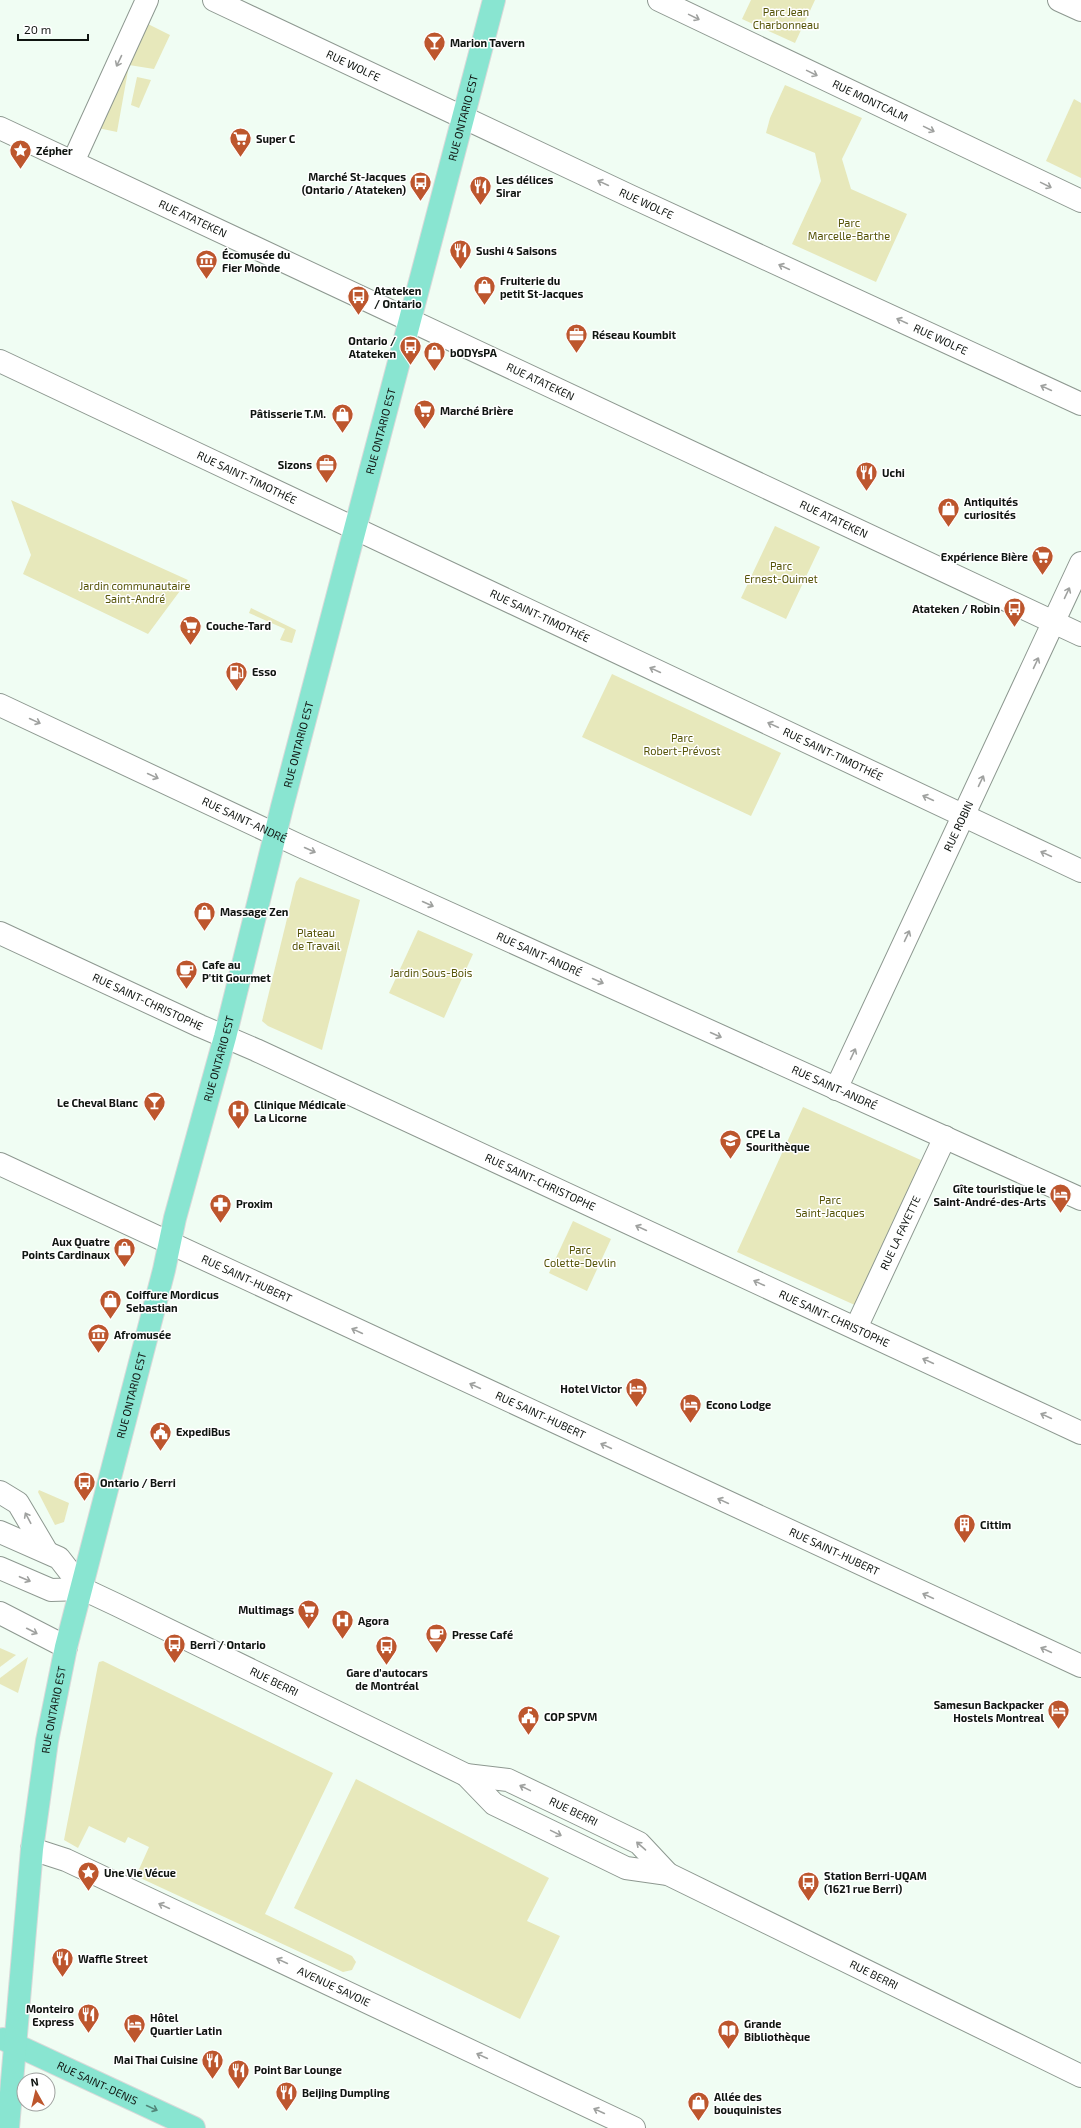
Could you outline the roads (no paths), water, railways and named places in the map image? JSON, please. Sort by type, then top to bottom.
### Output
[{"type":"main road","name":"RUE ONTARIO EST","points":[[8,2128],[7,2041],[47,1741],[66,1648],[83,1589],[169,1244],[225,1037],[275,834],[462,117],[494,0]]},
{"type":"main road","name":"RUE SAINT-DENIS","points":[[7,2041],[194,2128]]},
{"type":"street","points":[[73,162],[147,0]]},
{"type":"street","name":"RUE WOLFE","points":[[214,0],[462,117],[1081,404]]},
{"type":"street","name":"RUE MONTCALM","points":[[659,0],[1081,201]]},
{"type":"street","points":[[1059,0],[1081,10]]},
{"type":"street","name":"RUE ATATEKEN","points":[[0,128],[1081,635]]},
{"type":"street","name":"RUE SAINT-TIMOTHÉE","points":[[0,361],[1081,871]]},
{"type":"street","name":"RUE ROBIN","points":[[836,1090],[920,906],[964,816],[1081,563]]},
{"type":"street","name":"RUE SAINT-ANDRÉ","points":[[0,705],[275,834],[836,1090],[945,1137],[1081,1199]]},
{"type":"street","name":"RUE SAINT-CHRISTOPHE","points":[[0,933],[256,1050],[1081,1433]]},
{"type":"street","name":"RUE LA FAYETTE","points":[[856,1328],[945,1137]]},
{"type":"street","name":"RUE SAINT-HUBERT","points":[[0,1164],[169,1244],[1081,1666]]},
{"type":"street","name":"RUE BERRI","points":[[0,1492],[18,1504],[47,1552]]},
{"type":"street","name":"RUE BERRI","points":[[0,1532],[59,1558],[83,1589],[466,1776],[508,1780],[639,1843],[668,1874],[1081,2076]]},
{"type":"street","name":"RUE BERRI","points":[[0,1568],[51,1590],[83,1589]]},
{"type":"street","points":[[0,1613],[66,1648]]},
{"type":"street","name":"AVENUE SAVOIE","points":[[32,1849],[66,1860],[634,2128]]},
{"type":"place","name":"Marion Tavern","points":[[434,62]]},
{"type":"place","name":"Super C","points":[[241,158]]},
{"type":"place","name":"Zépher","points":[[20,170]]},
{"type":"place","name":"Marché St-Jacques (Ontario / Atateken)","points":[[421,202]]},
{"type":"place","name":"Les délices Sirar","points":[[480,206]]},
{"type":"place","name":"Sushi 4 Saisons","points":[[461,270]]},
{"type":"place","name":"Écomusée du Fier Monde","points":[[207,280]]},
{"type":"place","name":"Fruiterie du petit St-Jacques","points":[[485,306]]},
{"type":"place","name":"Atateken / Ontario","points":[[358,316]]},
{"type":"place","name":"Réseau Koumbit","points":[[576,354]]},
{"type":"place","name":"Ontario / Atateken","points":[[411,366]]},
{"type":"place","name":"bODYsPA","points":[[435,372]]},
{"type":"place","name":"Marché Brière","points":[[424,430]]},
{"type":"place","name":"Pâtisserie T.M.","points":[[342,434]]},
{"type":"place","name":"Sizons","points":[[327,484]]},
{"type":"place","name":"Uchi","points":[[866,492]]},
{"type":"place","name":"Antiquités curiosités","points":[[948,528]]},
{"type":"place","name":"Expérience Bière","points":[[1043,576]]},
{"type":"place","name":"Atateken / Robin","points":[[1015,628]]},
{"type":"place","name":"Couche-Tard","points":[[191,646]]},
{"type":"place","name":"Esso","points":[[237,692]]},
{"type":"place","name":"Massage Zen","points":[[205,932]]},
{"type":"place","name":"Cafe au P'tit Gourmet","points":[[186,990]]},
{"type":"place","name":"Le Cheval Blanc","points":[[154,1122]]},
{"type":"place","name":"Clinique Médicale La Licorne","points":[[239,1130]]},
{"type":"place","name":"CPE La Sourithèque","points":[[731,1160]]},
{"type":"place","name":"Gîte touristique le Saint-André-des-Arts","points":[[1061,1214]]},
{"type":"place","name":"Proxim","points":[[220,1224]]},
{"type":"place","name":"Aux Quatre Points Cardinaux","points":[[125,1268]]},
{"type":"place","name":"Coiffure Mordicus Sebastian","points":[[111,1320]]},
{"type":"place","name":"Afromusée","points":[[99,1354]]},
{"type":"place","name":"Hotel Victor","points":[[637,1408]]},
{"type":"place","name":"Econo Lodge","points":[[690,1424]]},
{"type":"place","name":"ExpediBus","points":[[160,1452]]},
{"type":"place","name":"Ontario / Berri","points":[[85,1502]]},
{"type":"place","name":"Cittim","points":[[964,1544]]},
{"type":"place","name":"Multimags","points":[[309,1630]]},
{"type":"place","name":"Agora","points":[[342,1640]]},
{"type":"place","name":"Presse Café","points":[[437,1654]]},
{"type":"place","name":"Berri / Ontario","points":[[174,1664]]},
{"type":"place","name":"Gare d'autocars de Montréal","points":[[387,1666]]},
{"type":"place","name":"Samesun Backpacker Hostels Montreal","points":[[1059,1730]]},
{"type":"place","name":"COP SPVM","points":[[529,1736]]},
{"type":"place","name":"Une Vie Vécue","points":[[88,1892]]},
{"type":"place","name":"Station Berri-UQAM (1621 rue Berri)","points":[[809,1902]]},
{"type":"place","name":"Waffle Street","points":[[63,1978]]},
{"type":"place","name":"Monteiro Express","points":[[89,2034]]},
{"type":"place","name":"Hôtel Quartier Latin","points":[[134,2044]]},
{"type":"place","name":"Grande Bibliothèque","points":[[729,2050]]},
{"type":"place","name":"Mai Thai Cuisine","points":[[213,2080]]},
{"type":"place","name":"Point Bar Lounge","points":[[238,2090]]},
{"type":"place","name":"Beijing Dumpling","points":[[286,2112]]},
{"type":"place","name":"Allée des bouquinistes","points":[[698,2122]]},
{"type":"park label","name":"Parc Jean Charbonneau","points":[[786,18]]},
{"type":"park label","name":"Parc Marcelle-Barthe","points":[[849,229]]},
{"type":"park label","name":"Parc Ernest-Ouimet","points":[[781,572]]},
{"type":"park label","name":"Jardin communautaire Saint-André","points":[[135,592]]},
{"type":"park label","name":"Parc Robert-Prévost","points":[[682,744]]},
{"type":"park label","name":"Plateau de Travail","points":[[316,939]]},
{"type":"park label","name":"Jardin Sous-Bois","points":[[431,973]]},
{"type":"park label","name":"Parc Saint-Jacques","points":[[830,1206]]},
{"type":"park label","name":"Parc Colette-Devlin","points":[[580,1256]]}]
